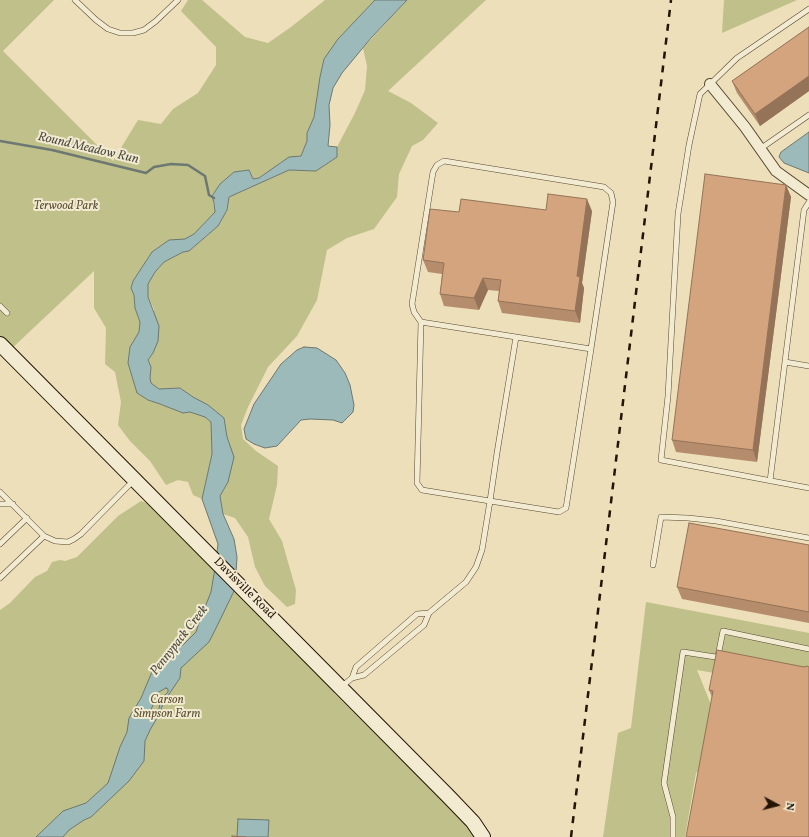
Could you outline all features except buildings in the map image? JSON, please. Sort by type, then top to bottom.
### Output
[{"type":"street","points":[[710,84],[745,127],[776,171],[809,194]]},
{"type":"street","name":"Davisville Road","points":[[0,344],[449,797],[472,822],[483,837]]},
{"type":"lane","points":[[75,0],[108,29],[120,33],[133,33],[144,30],[150,26],[178,0]]},
{"type":"lane","points":[[809,9],[737,58],[700,94],[678,214],[668,396],[661,460],[809,488]]},
{"type":"lane","points":[[760,149],[809,115]]},
{"type":"lane","points":[[444,161],[604,187],[611,193],[613,202],[591,349],[566,508],[559,512],[422,490],[417,483],[421,322],[414,312],[412,304],[433,172],[437,165],[444,161]]},
{"type":"lane","points":[[770,481],[804,210],[809,202]]},
{"type":"lane","points":[[0,306],[7,313]]},
{"type":"lane","points":[[421,322],[591,349]]},
{"type":"lane","points":[[341,687],[352,678],[364,675],[424,625],[429,613],[466,582],[476,567],[482,550],[516,337]]},
{"type":"lane","points":[[785,362],[809,366]]},
{"type":"lane","points":[[0,492],[44,536],[61,542],[74,539],[135,479]]},
{"type":"lane","points":[[0,504],[13,504]]},
{"type":"lane","points":[[653,564],[661,517],[716,521],[809,538]]},
{"type":"lane","points":[[0,544],[27,518]]},
{"type":"lane","points":[[0,578],[44,536]]},
{"type":"lane","points":[[352,678],[356,667],[417,614],[429,613]]},
{"type":"lane","points":[[718,657],[723,631],[809,649]]},
{"type":"lane","points":[[673,837],[673,817],[664,783],[683,652],[726,658]]},
{"type":"green space","name":"Terwood Park","points":[[0,0],[54,0],[3,51],[113,161],[138,120],[161,124],[173,109],[198,93],[216,65],[216,47],[181,11],[188,0],[202,0],[245,37],[268,43],[325,0],[375,0],[338,39],[324,59],[314,117],[307,133],[307,141],[301,156],[281,162],[259,178],[253,179],[249,170],[234,172],[220,184],[212,195],[215,212],[194,234],[185,240],[169,240],[152,252],[133,281],[131,288],[134,295],[135,308],[140,322],[139,332],[130,347],[128,363],[137,393],[148,400],[183,413],[190,412],[205,417],[211,422],[212,454],[202,499],[193,495],[188,482],[178,480],[166,485],[150,461],[130,441],[118,425],[121,402],[115,372],[105,364],[106,328],[94,308],[94,271],[8,352],[0,344]]},
{"type":"green space","points":[[407,0],[486,0],[388,91],[411,103],[438,123],[423,140],[412,146],[399,174],[397,197],[374,229],[347,238],[327,250],[317,300],[297,336],[268,367],[248,407],[241,425],[243,439],[256,451],[278,466],[277,485],[269,519],[282,541],[296,590],[295,604],[287,607],[265,586],[255,567],[248,537],[235,518],[223,514],[220,496],[228,482],[227,437],[224,418],[180,388],[159,389],[151,383],[151,367],[148,360],[153,353],[154,309],[148,297],[148,284],[155,272],[164,262],[183,252],[189,251],[218,226],[227,210],[229,197],[289,170],[316,171],[337,157],[337,147],[365,90],[367,66],[363,48]]},
{"type":"green space","points":[[724,0],[797,0],[722,33]]},
{"type":"green space","name":"Carson Simpson Farm","points":[[141,501],[150,504],[197,551],[215,571],[214,572],[235,589],[335,690],[334,693],[465,823],[477,837],[0,837],[0,610],[10,603],[35,577],[47,571],[52,562],[60,560],[65,561],[77,557],[118,516]]},
{"type":"green space","points":[[646,602],[809,633],[809,690],[697,670],[729,749],[696,773],[685,837],[603,837],[618,733],[631,728]]},
{"type":"water","points":[[375,0],[407,0],[371,38],[342,73],[333,88],[329,105],[330,125],[328,146],[337,147],[337,157],[316,171],[289,170],[229,197],[227,210],[218,226],[189,251],[183,252],[164,262],[155,272],[148,284],[148,297],[159,326],[158,341],[148,360],[151,367],[151,383],[159,389],[180,388],[208,405],[224,418],[227,437],[234,457],[228,482],[220,496],[223,514],[234,539],[237,557],[235,589],[209,642],[181,668],[180,678],[163,703],[160,713],[145,741],[144,761],[129,781],[91,817],[69,830],[63,837],[36,837],[63,811],[86,803],[108,783],[120,747],[127,732],[129,718],[141,698],[154,667],[162,656],[183,645],[196,632],[211,592],[218,544],[202,499],[212,454],[211,422],[205,417],[190,412],[183,413],[148,400],[137,393],[128,363],[130,347],[139,332],[140,322],[135,308],[134,295],[131,288],[133,281],[152,252],[169,240],[185,239],[194,234],[215,212],[212,196],[220,184],[234,172],[249,170],[253,179],[259,178],[289,157],[301,156],[307,141],[307,133],[314,117],[324,59],[338,39]],"holes":[[[166,688],[168,689],[164,699],[160,702],[159,709],[156,710],[156,713],[153,715],[150,712],[153,705],[152,703],[157,693]]]},
{"type":"water","points":[[809,132],[809,173],[784,163],[779,157],[781,152]]},
{"type":"water","points":[[304,347],[317,348],[336,360],[345,373],[350,385],[354,405],[353,412],[342,423],[333,420],[301,420],[277,446],[265,448],[254,444],[246,439],[244,429],[254,404],[281,364],[297,350]]},
{"type":"water","points":[[238,819],[269,820],[268,837],[237,837]]},
{"type":"waterway","name":"Round Meadow Run","points":[[0,141],[52,150],[146,173],[154,167],[171,164],[188,165],[205,176],[209,195],[214,198]]},
{"type":"railway","points":[[571,837],[671,0]]},
{"type":"water label","name":"Pennypack Creek","points":[[180,641]]}]
